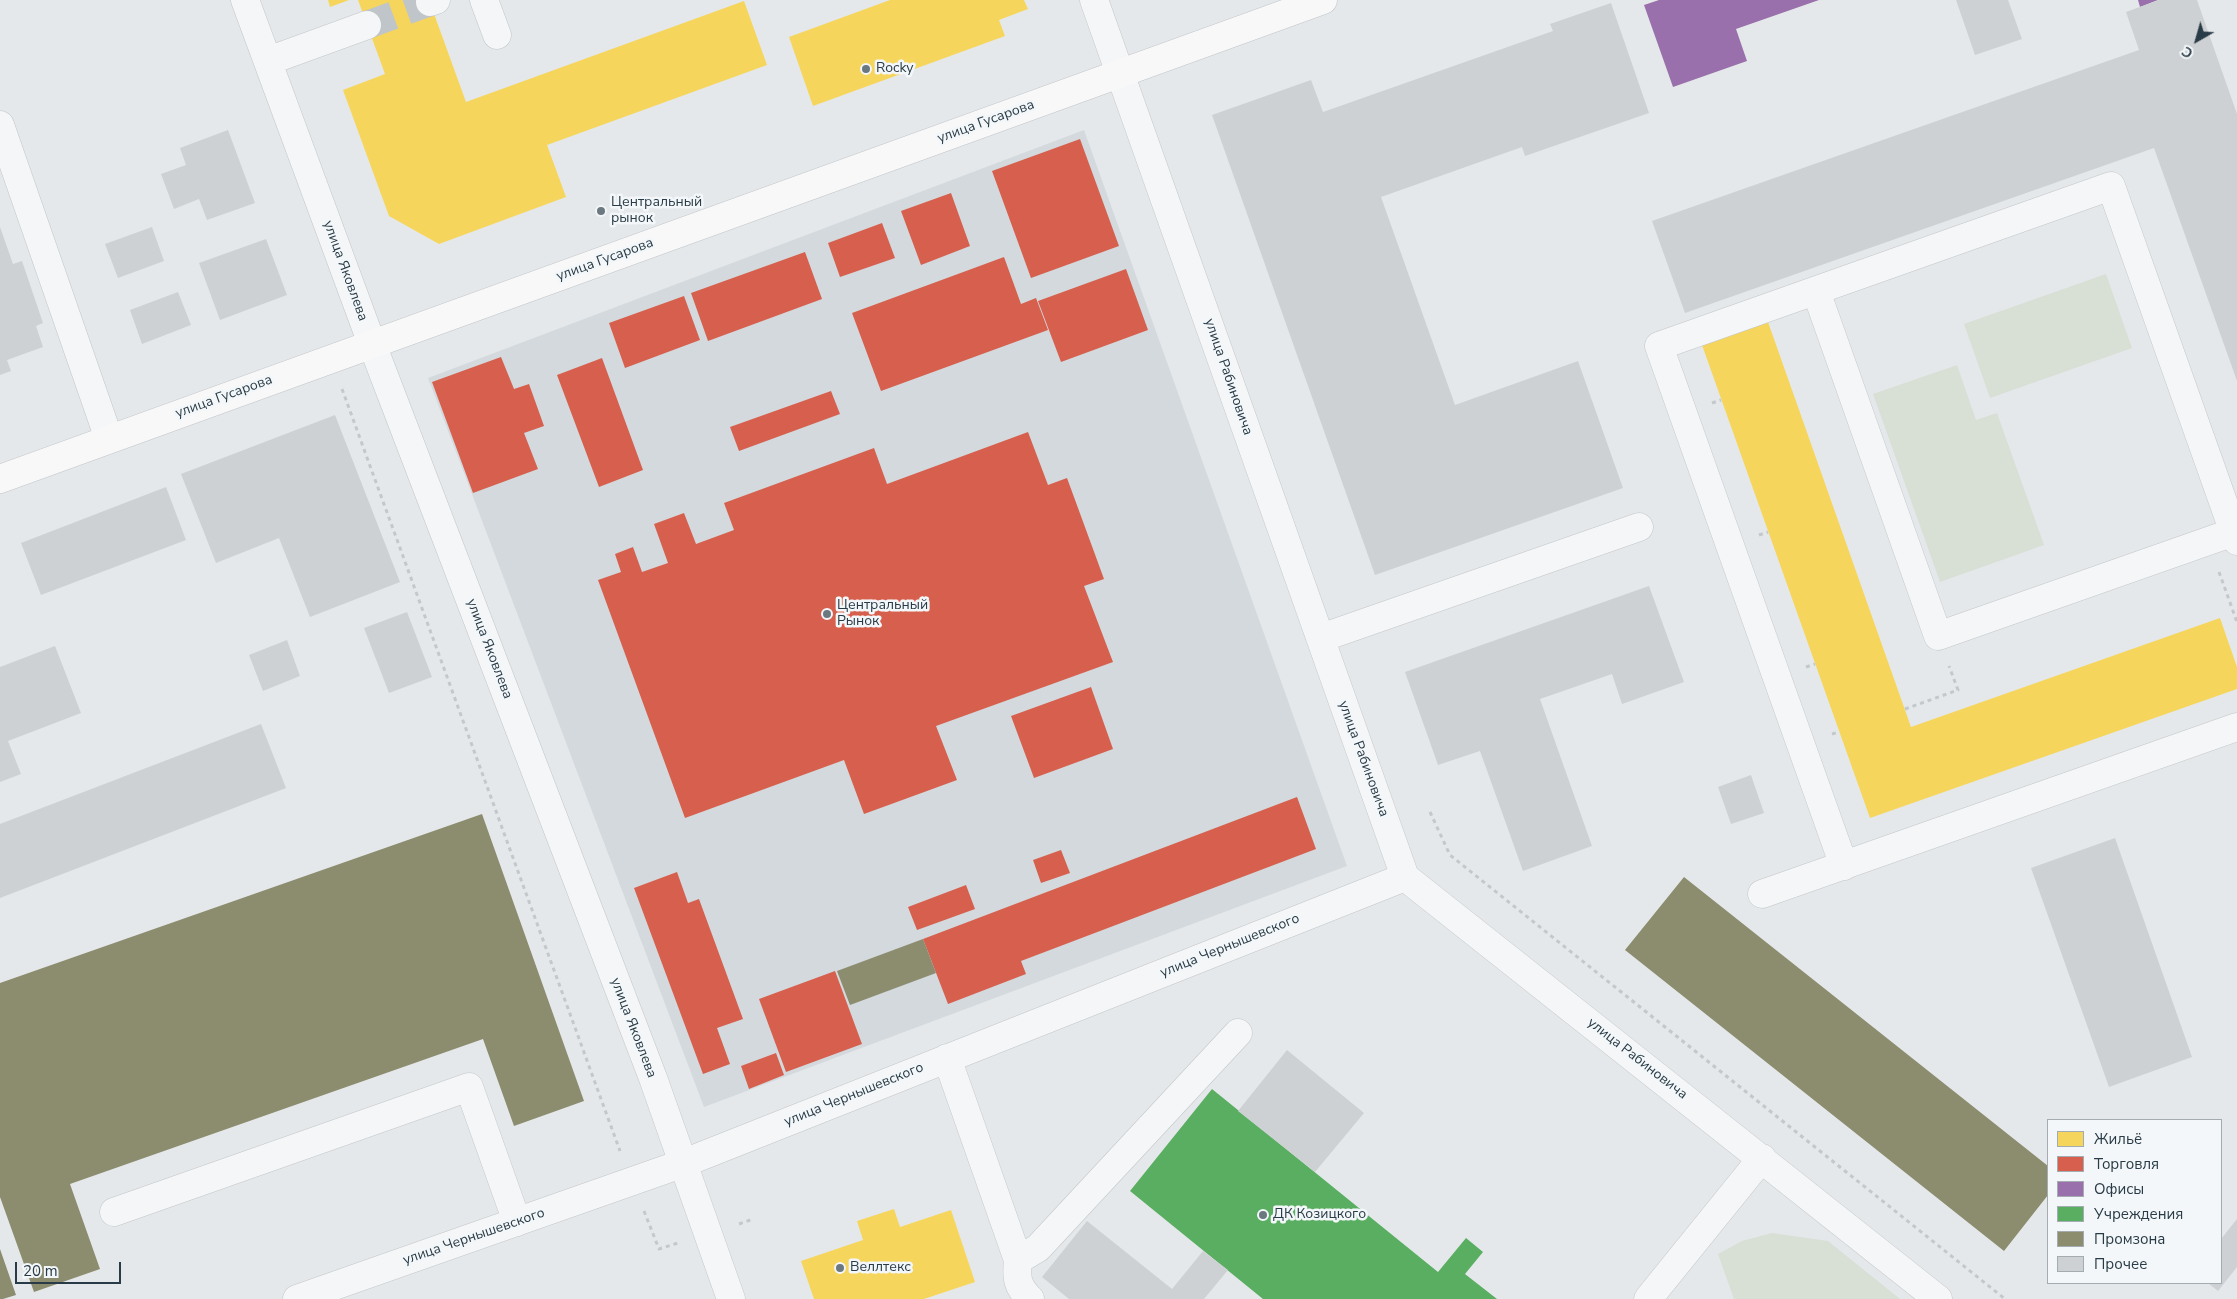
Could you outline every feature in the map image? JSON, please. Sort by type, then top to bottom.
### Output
[{"type":"main road","name":"улица Гусарова","points":[[0,479],[1323,0]]},
{"type":"street","name":"улица Яковлева","points":[[245,0],[372,344],[684,1163],[731,1299]]},
{"type":"street","points":[[484,0],[497,35]]},
{"type":"street","name":"улица Рабиновича","points":[[1094,0],[1405,877],[1938,1299]]},
{"type":"street","points":[[268,61],[367,25]]},
{"type":"street","points":[[0,125],[109,439]]},
{"type":"street","points":[[1816,291],[1938,636],[2208,541],[2235,536],[2111,186],[1659,346],[1844,866]]},
{"type":"street","points":[[1321,638],[1639,527]]},
{"type":"street","points":[[1762,894],[2237,727]]},
{"type":"street","name":"улица Чернышевского","points":[[297,1299],[684,1163],[1405,877]]},
{"type":"street","points":[[1018,1260],[1038,1248],[1238,1033]]},
{"type":"street","points":[[947,1058],[1018,1260],[1016,1278],[1023,1292],[1030,1299]]},
{"type":"street","points":[[114,1212],[469,1087],[516,1222]]},
{"type":"street","points":[[1648,1299],[1762,1158]]},
{"type":"path","points":[[345,397],[600,1100]]},
{"type":"path","points":[[2208,541],[2237,622]]},
{"type":"path","points":[[1904,709],[1958,690]]},
{"type":"path","points":[[1430,812],[1450,855],[2005,1299]]},
{"type":"shaded area","name":"Центральный рынок","points":[[1084,130],[1347,866],[704,1107],[428,378]]},
{"type":"shaded area","points":[[2106,274],[2132,348],[1990,398],[1964,324]]},
{"type":"shaded area","points":[[1957,365],[1976,420],[1997,413],[2044,545],[1940,582],[1873,394]]},
{"type":"shaded area","points":[[1772,1233],[1828,1241],[1900,1299],[1734,1299],[1718,1254],[1742,1241]]},
{"type":"building: Жильё","points":[[328,0],[349,0],[330,7]]},
{"type":"building: Жильё","points":[[358,0],[429,0],[466,102],[744,1],[767,65],[547,145],[566,197],[439,244],[389,216],[343,90],[385,74]]},
{"type":"building: Жильё","points":[[890,0],[1024,0],[1028,9],[999,20],[1005,36],[813,106],[789,37]]},
{"type":"building: Жильё","points":[[1768,322],[1911,727],[2220,618],[2237,667],[2237,689],[1870,818],[1702,345]]},
{"type":"building: Жильё","points":[[894,1209],[900,1227],[951,1210],[975,1282],[924,1299],[814,1299],[801,1261],[863,1240],[857,1221]]},
{"type":"building: Торговля","points":[[1080,139],[1119,246],[1031,278],[992,171]]},
{"type":"building: Торговля","points":[[951,193],[970,246],[921,265],[901,211]]},
{"type":"building: Торговля","points":[[882,223],[895,258],[840,277],[828,243]]},
{"type":"building: Торговля","points":[[805,252],[822,299],[708,341],[691,293]]},
{"type":"building: Торговля","points":[[1004,257],[1021,304],[1036,298],[1048,330],[881,391],[852,313]]},
{"type":"building: Торговля","points":[[1126,269],[1148,330],[1061,362],[1038,301]]},
{"type":"building: Торговля","points":[[684,296],[700,340],[625,368],[609,323]]},
{"type":"building: Торговля","points":[[501,357],[514,389],[529,384],[544,426],[524,433],[538,469],[473,493],[432,382]]},
{"type":"building: Торговля","points":[[602,358],[643,470],[599,487],[557,375]]},
{"type":"building: Торговля","points":[[831,391],[840,414],[739,451],[730,427]]},
{"type":"building: Торговля","points":[[1028,432],[1048,485],[1067,478],[1104,579],[1084,586],[1113,662],[936,726],[957,780],[864,814],[844,760],[685,818],[598,580],[621,572],[615,554],[633,547],[642,572],[668,563],[654,524],[684,513],[696,544],[734,530],[724,503],[874,448],[887,484]]},
{"type":"building: Торговля","points":[[1091,687],[1113,749],[1034,778],[1011,716]]},
{"type":"building: Торговля","points":[[1297,797],[1316,849],[1021,961],[1026,974],[948,1004],[923,939]]},
{"type":"building: Торговля","points":[[1061,850],[1070,873],[1041,883],[1033,860]]},
{"type":"building: Торговля","points":[[677,872],[688,903],[699,899],[743,1019],[717,1028],[730,1064],[703,1074],[634,888]]},
{"type":"building: Торговля","points":[[966,885],[975,909],[917,930],[908,907]]},
{"type":"building: Торговля","points":[[835,971],[862,1044],[786,1072],[759,999]]},
{"type":"building: Торговля","points":[[776,1053],[784,1075],[749,1089],[741,1066]]},
{"type":"building: Офисы","points":[[1659,0],[1819,0],[1736,29],[1747,61],[1673,87],[1644,5]]},
{"type":"building: Офисы","points":[[2138,0],[2158,0],[2140,7]]},
{"type":"building: Учреждения","name":"ДК Козицкого","points":[[1212,1089],[1438,1272],[1466,1238],[1483,1252],[1465,1274],[1497,1299],[1263,1299],[1130,1191]]},
{"type":"building: Промзона","points":[[482,814],[584,1101],[514,1126],[483,1039],[70,1184],[100,1269],[34,1292],[0,1197],[0,983]]},
{"type":"building: Промзона","points":[[1684,877],[2047,1165],[2047,1196],[2004,1251],[1625,950]]},
{"type":"building: Промзона","points":[[923,939],[936,973],[850,1005],[837,971]]},
{"type":"building: Промзона","points":[[0,1249],[16,1295],[3,1299],[0,1299]]},
{"type":"building: Прочее","points":[[1956,0],[2008,0],[2022,39],[1975,55]]},
{"type":"building: Прочее","points":[[2159,0],[2197,0],[2237,114],[2237,381],[2154,148],[1685,313],[1652,221],[2139,50],[2126,12]]},
{"type":"building: Прочее","points":[[1611,3],[1649,113],[1525,156],[1522,147],[1381,197],[1455,405],[1578,361],[1623,488],[1375,575],[1212,115],[1311,80],[1323,112],[1553,31],[1550,24]]},
{"type":"building: Прочее","points":[[228,130],[255,203],[207,220],[199,199],[174,209],[161,174],[186,165],[180,148]]},
{"type":"building: Прочее","points":[[0,227],[13,264],[22,261],[43,323],[36,326],[43,347],[7,360],[11,371],[0,375]]},
{"type":"building: Прочее","points":[[152,227],[164,261],[118,278],[105,244]]},
{"type":"building: Прочее","points":[[266,239],[287,295],[220,320],[199,263]]},
{"type":"building: Прочее","points":[[178,292],[191,325],[142,344],[130,310]]},
{"type":"building: Прочее","points":[[335,415],[400,582],[310,617],[279,538],[216,563],[181,474]]},
{"type":"building: Прочее","points":[[166,487],[186,540],[41,595],[21,543]]},
{"type":"building: Прочее","points":[[1649,586],[1684,682],[1622,704],[1612,674],[1540,699],[1592,846],[1523,871],[1480,751],[1438,765],[1405,672]]},
{"type":"building: Прочее","points":[[407,612],[432,677],[389,693],[364,628]]},
{"type":"building: Прочее","points":[[287,640],[300,676],[263,691],[249,655]]},
{"type":"building: Прочее","points":[[55,646],[81,713],[8,741],[21,774],[0,782],[0,667]]},
{"type":"building: Прочее","points":[[261,724],[286,788],[0,898],[0,824]]},
{"type":"building: Прочее","points":[[1751,775],[1764,813],[1731,824],[1718,787]]},
{"type":"building: Прочее","points":[[2115,838],[2192,1057],[2109,1087],[2031,868]]},
{"type":"building: Прочее","points":[[1287,1050],[1364,1113],[1315,1172],[1238,1111]]},
{"type":"building: Прочее","points":[[2237,1219],[2237,1267],[2218,1291],[2209,1284],[2222,1284],[2222,1238]]},
{"type":"building: Прочее","points":[[1087,1221],[1172,1289],[1203,1251],[1228,1270],[1204,1299],[1069,1299],[1042,1277]]},
{"type":"tunnel","points":[[367,25],[430,2]]},
{"type":"place","name":"Rocky","points":[[866,69]]},
{"type":"place","name":"Центральный рынок","points":[[601,211]]},
{"type":"place","name":"Центральный Рынок","points":[[827,614]]},
{"type":"place","name":"ДК Козицкого","points":[[1263,1215]]},
{"type":"place","name":"Веллтекс","points":[[840,1268]]}]
